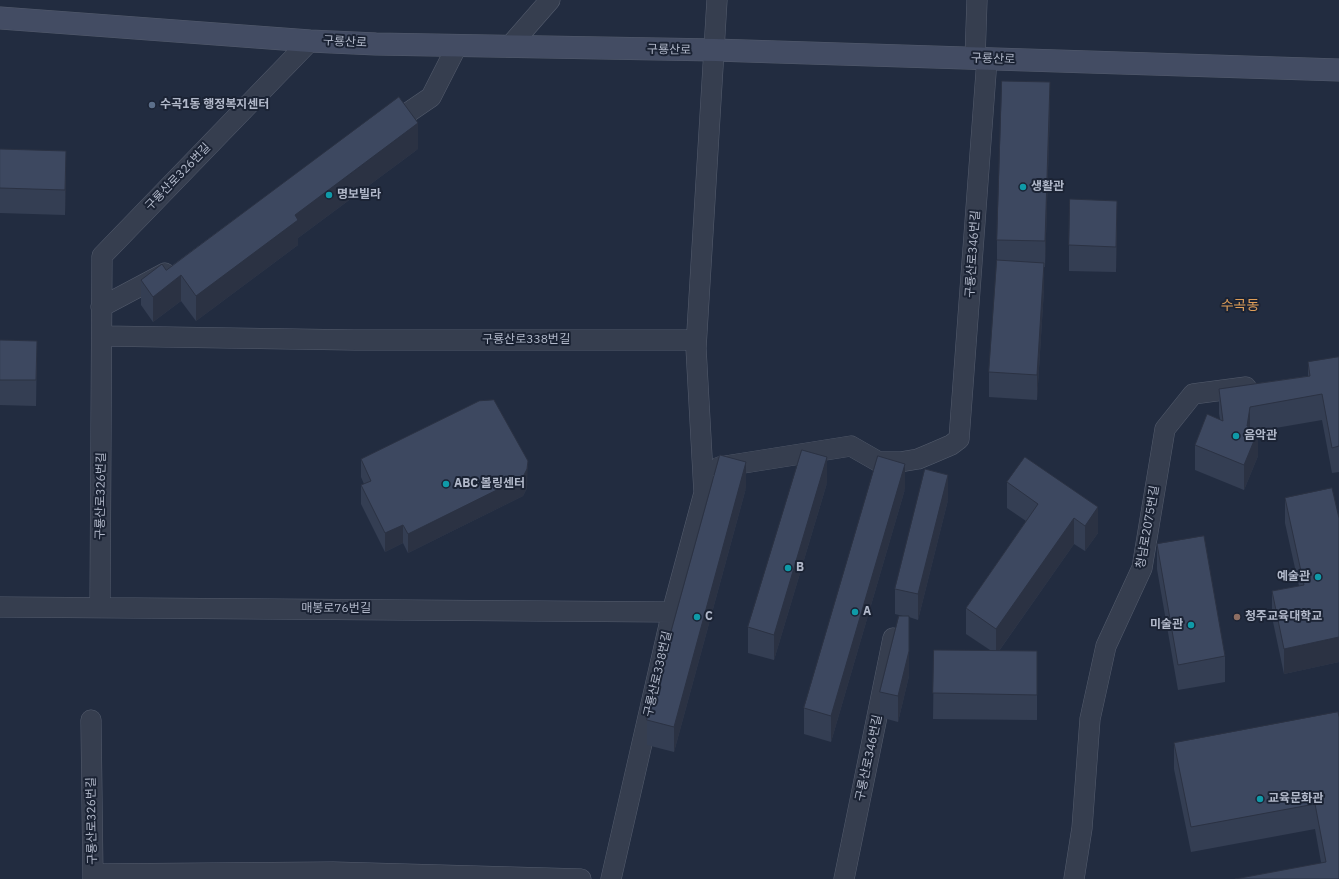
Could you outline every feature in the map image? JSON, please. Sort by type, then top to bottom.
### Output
[{"type":"street","points":[[510,47],[550,0]]},
{"type":"street","name":"구룡산로338번길","points":[[611,879],[672,612],[704,493],[696,340],[717,0]]},
{"type":"street","name":"구룡산로346번길","points":[[703,469],[851,446],[879,462],[900,462],[918,459],[951,446],[959,439],[981,59],[977,0]]},
{"type":"street","name":"구룡산로","points":[[0,18],[310,41],[457,46],[715,50],[1339,70]]},
{"type":"street","name":"구룡산로326번길","points":[[100,607],[103,336],[101,306],[102,256],[310,41]]},
{"type":"street","points":[[373,137],[431,97],[457,46]]},
{"type":"street","points":[[101,306],[183,263]]},
{"type":"street","name":"구룡산로338번길","points":[[103,336],[355,340],[696,340]]},
{"type":"street","name":"청남로2075번길","points":[[1074,879],[1082,828],[1090,719],[1106,646],[1142,568],[1165,429],[1193,394],[1261,385]]},
{"type":"street","name":"매봉로76번길","points":[[0,607],[672,612]]},
{"type":"street","name":"구룡산로346번길","points":[[844,879],[893,638]]},
{"type":"street","name":"구룡산로326번길","points":[[91,720],[93,876],[333,872],[581,879]]},
{"type":"building","name":"생활관","points":[[1002,81],[1050,82],[1045,241],[997,240]]},
{"type":"building","points":[[399,97],[418,123],[295,215],[298,220],[196,296],[181,275],[153,297],[141,280],[162,264],[166,270]]},
{"type":"building","points":[[0,149],[66,151],[65,190],[0,188]]},
{"type":"building","points":[[1070,199],[1117,201],[1116,247],[1069,245]]},
{"type":"building","points":[[997,260],[1044,263],[1037,375],[989,372]]},
{"type":"building","points":[[0,340],[37,341],[36,380],[0,380]]},
{"type":"building","points":[[1339,357],[1339,446],[1332,448],[1322,394],[1250,407],[1247,426],[1258,431],[1244,465],[1195,445],[1207,414],[1223,421],[1219,389],[1310,376],[1308,362]]},
{"type":"building","name":"ABC 볼링센터","points":[[494,400],[528,461],[527,469],[523,477],[408,534],[403,525],[385,533],[361,485],[371,481],[361,459],[479,401]]},
{"type":"building","name":"B","points":[[802,450],[827,457],[774,635],[748,627]]},
{"type":"building","name":"C","points":[[720,455],[746,462],[674,727],[647,720]]},
{"type":"building","name":"A","points":[[878,456],[905,464],[831,716],[804,708]]},
{"type":"building","points":[[1025,457],[1098,507],[1085,526],[1074,518],[996,629],[966,608],[1038,504],[1007,482]]},
{"type":"building","points":[[925,469],[948,475],[918,594],[895,589]]},
{"type":"building","name":"예술관","points":[[1332,488],[1339,518],[1339,637],[1284,649],[1272,591],[1304,585],[1285,498]]},
{"type":"building","name":"미술관","points":[[1204,536],[1225,656],[1178,665],[1157,544]]},
{"type":"building","points":[[899,616],[909,616],[909,651],[898,696],[880,692]]},
{"type":"building","points":[[934,650],[1037,651],[1037,695],[933,693]]},
{"type":"building","name":"교육문화관","points":[[1338,712],[1339,879],[1235,879],[1326,862],[1315,804],[1191,827],[1174,743]]},
{"type":"place","name":"수곡1동 행정복지센터","points":[[152,105]]},
{"type":"place","name":"생활관","points":[[1023,187]]},
{"type":"place","name":"명보빌라","points":[[329,195]]},
{"type":"place","name":"음악관","points":[[1236,436]]},
{"type":"place","name":"ABC 볼링센터","points":[[446,484]]},
{"type":"place","name":"B","points":[[788,568]]},
{"type":"place","name":"예술관","points":[[1318,577]]},
{"type":"place","name":"A","points":[[855,612]]},
{"type":"place","name":"C","points":[[697,617]]},
{"type":"place","name":"청주교육대학교","points":[[1237,617]]},
{"type":"place","name":"미술관","points":[[1191,625]]},
{"type":"place","name":"교육문화관","points":[[1260,799]]},
{"type":"district","name":"수곡동","points":[[1240,306]]}]
